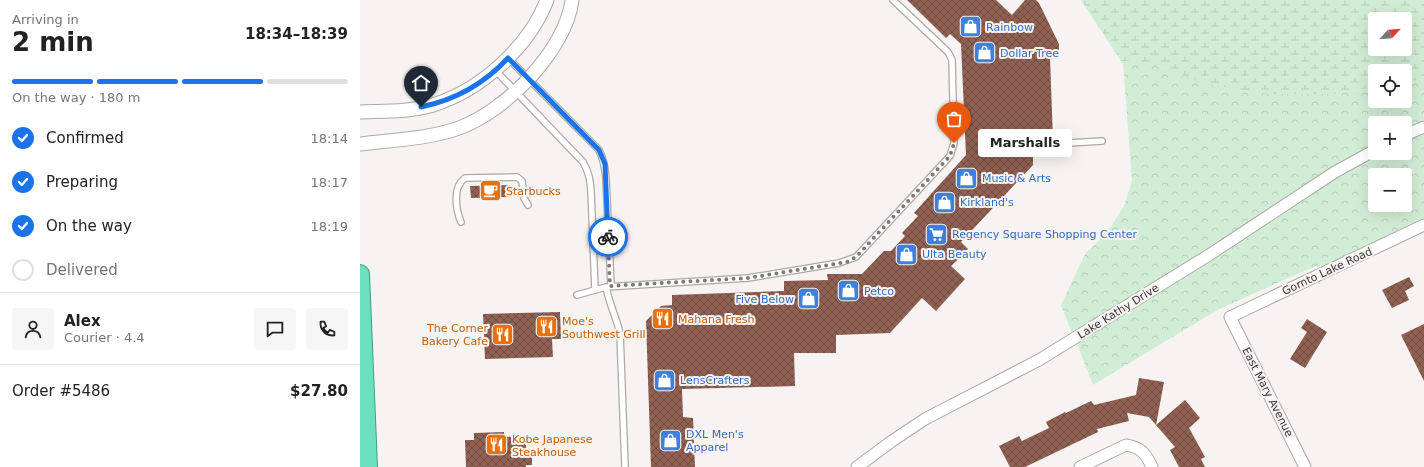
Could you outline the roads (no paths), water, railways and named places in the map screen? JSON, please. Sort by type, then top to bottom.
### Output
[{"type":"highway","points":[[360,274],[363,404],[368,467]]},
{"type":"street","points":[[360,112],[410,110],[433,105],[453,98],[472,88],[508,58],[530,31],[542,13],[547,0]]},
{"type":"street","points":[[360,144],[435,134],[460,128],[505,101],[529,79],[541,64],[561,32],[571,11],[572,0]]},
{"type":"street","points":[[1412,132],[1424,127]]},
{"type":"street","name":"Lake Kathy Drive","points":[[857,467],[925,419],[1039,360],[1209,255],[1335,172],[1368,154]]},
{"type":"street","name":"Gornto Lake Road","points":[[1230,317],[1424,225]]},
{"type":"street","name":"East Mary Avenue","points":[[1230,317],[1305,467]]},
{"type":"street","points":[[1080,467],[1126,446],[1134,446],[1146,455],[1152,467]]},
{"type":"lane","points":[[578,295],[608,287],[748,278],[839,264],[856,257],[950,156],[954,143],[952,60],[948,52],[893,0]]},
{"type":"lane","points":[[508,58],[599,150],[603,157],[606,179],[609,301],[618,323],[620,333],[625,467]]},
{"type":"lane","points":[[495,70],[583,162],[587,169],[589,175],[595,290]]},
{"type":"lane","points":[[1053,144],[1102,141]]},
{"type":"lane","points":[[461,222],[457,214],[457,190],[461,181],[465,178],[517,177],[522,181],[524,198],[528,205]]},
{"type":"place","name":"Rainbow","points":[[970,27]]},
{"type":"place","name":"Dollar Tree","points":[[985,53]]},
{"type":"place","name":"Marshalls","points":[[954,143]]},
{"type":"place","name":"Music & Arts","points":[[966,178]]},
{"type":"place","name":"Starbucks","points":[[490,191]]},
{"type":"place","name":"Kirkland's","points":[[945,202]]},
{"type":"place","name":"Regency Square Shopping Center","points":[[936,234]]},
{"type":"place","name":"Ulta Beauty","points":[[907,254]]},
{"type":"place","name":"Petco","points":[[849,291]]},
{"type":"place","name":"Five Below","points":[[809,299]]},
{"type":"place","name":"Mahana Fresh","points":[[663,319]]},
{"type":"place","name":"Moe's Southwest Grill","points":[[546,327]]},
{"type":"place","name":"The Corner Bakery Cafe","points":[[503,334]]},
{"type":"place","name":"LensCrafters","points":[[665,380]]},
{"type":"place","name":"DXL Men's Apparel","points":[[670,440]]},
{"type":"place","name":"Kobe Japanese Steakhouse","points":[[496,445]]}]
